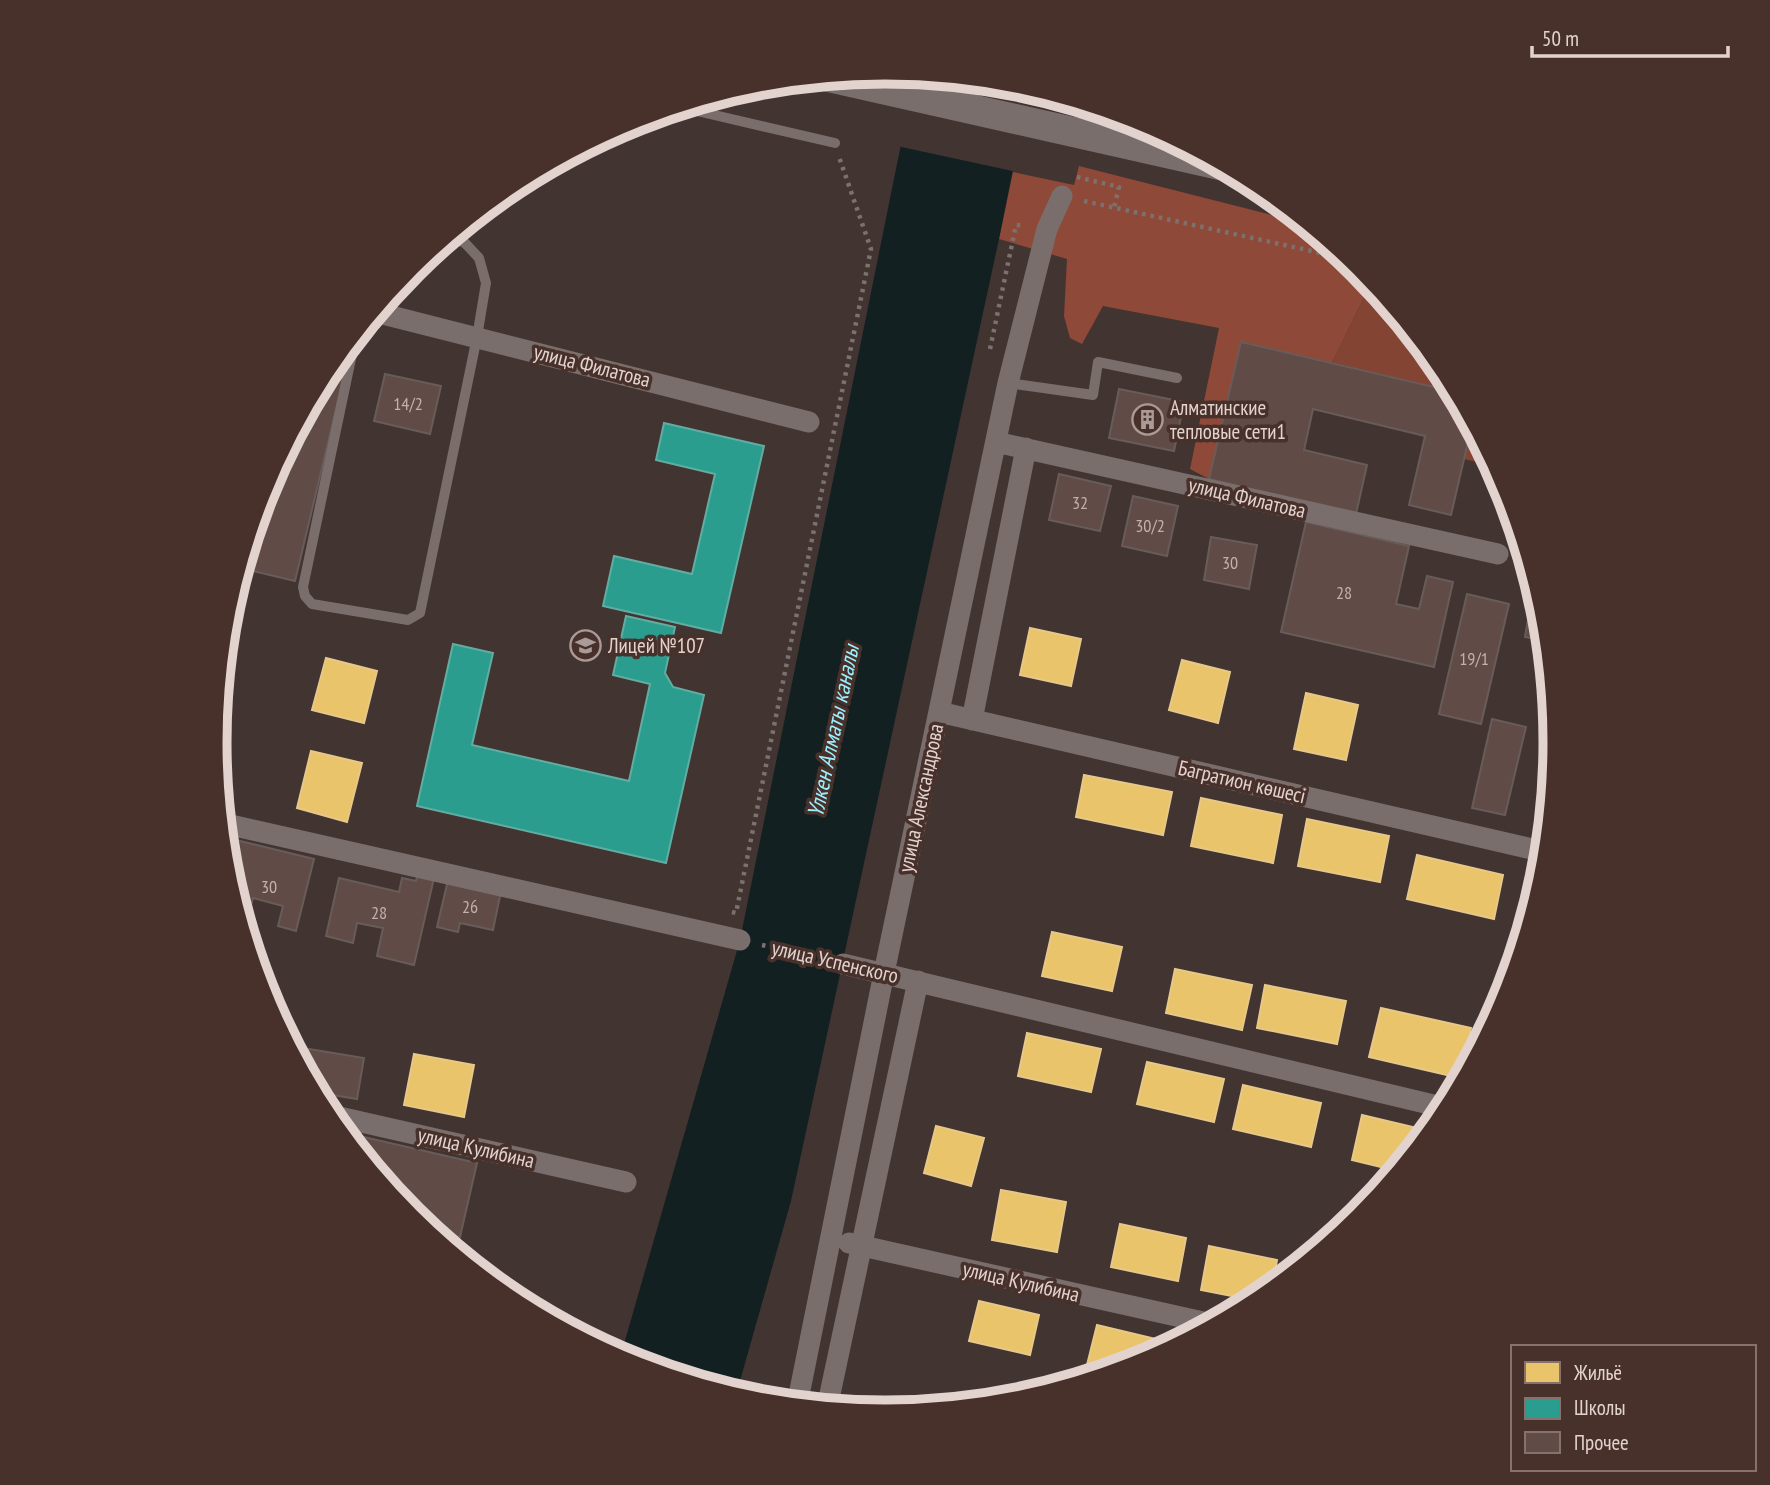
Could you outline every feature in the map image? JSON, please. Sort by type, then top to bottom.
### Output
[{"type":"main road","points":[[862,85],[1186,157]]},
{"type":"street","name":"улица Александрова","points":[[799,1395],[884,973],[1008,383],[1047,229],[1062,196]]},
{"type":"street","name":"улица Филатова","points":[[385,314],[809,422]]},
{"type":"street","name":"улица Филатова","points":[[996,442],[1498,554]]},
{"type":"street","points":[[972,720],[1026,448]]},
{"type":"street","name":"Багратион көшесі","points":[[939,712],[1534,850]]},
{"type":"street","points":[[232,825],[740,940]]},
{"type":"street","name":"улица Успенского","points":[[843,964],[1435,1105]]},
{"type":"street","points":[[829,1398],[918,981]]},
{"type":"street","name":"улица Кулибина","points":[[344,1118],[626,1182]]},
{"type":"street","name":"улица Кулибина","points":[[830,1239],[1199,1321]]},
{"type":"lane","points":[[698,111],[835,143]]},
{"type":"lane","points":[[351,358],[303,587],[305,596],[312,604],[408,620],[420,613],[486,283],[479,257],[464,242],[458,241]]},
{"type":"lane","points":[[1008,383],[1093,395],[1098,362],[1177,378]]},
{"type":"path","points":[[736,913],[872,249],[835,143]]},
{"type":"path","points":[[1077,177],[1119,187],[1114,208]]},
{"type":"path","points":[[1062,196],[1327,254]]},
{"type":"path","name":"улица Успенского","points":[[740,940],[843,964]]},
{"type":"shaded area","points":[[1079,166],[1283,218],[1319,247],[1366,293],[1332,363],[1209,479],[1190,469],[1219,328],[1103,306],[1082,344],[1070,338],[1064,316],[1067,259],[999,239],[1013,172],[1074,185]]},
{"type":"shaded area","points":[[1366,293],[1407,342],[1440,388],[1332,363]]},
{"type":"shaded area","points":[[1469,438],[1481,463],[1464,459]]},
{"type":"water","name":"Үлкен Алматы каналы","points":[[913,85],[971,90],[1027,100],[791,1201],[739,1384],[673,1366],[623,1347],[740,940]]},
{"type":"pier","points":[[909,85],[971,90],[1031,101],[1017,172],[897,146]]},
{"type":"building: Жильё","points":[[1030,628],[1081,639],[1071,686],[1020,675]]},
{"type":"building: Жильё","points":[[326,658],[377,671],[364,723],[312,710]]},
{"type":"building: Жильё","points":[[1182,660],[1230,672],[1218,723],[1169,710]]},
{"type":"building: Жильё","points":[[1306,693],[1358,705],[1346,760],[1294,749]]},
{"type":"building: Жильё","points":[[311,751],[362,763],[347,822],[297,808]]},
{"type":"building: Жильё","points":[[1084,775],[1172,792],[1163,835],[1076,817]]},
{"type":"building: Жильё","points":[[1201,798],[1282,815],[1273,863],[1191,846]]},
{"type":"building: Жильё","points":[[1307,819],[1389,836],[1380,882],[1298,866]]},
{"type":"building: Жильё","points":[[1417,855],[1503,875],[1494,919],[1407,899]]},
{"type":"building: Жильё","points":[[1052,932],[1122,947],[1112,991],[1042,976]]},
{"type":"building: Жильё","points":[[1175,969],[1252,985],[1242,1030],[1166,1013]]},
{"type":"building: Жильё","points":[[1265,985],[1346,1001],[1337,1044],[1257,1028]]},
{"type":"building: Жильё","points":[[1381,1008],[1471,1028],[1466,1053],[1452,1076],[1369,1057]]},
{"type":"building: Жильё","points":[[1027,1033],[1101,1049],[1091,1092],[1018,1076]]},
{"type":"building: Жильё","points":[[414,1054],[474,1065],[464,1117],[404,1105]]},
{"type":"building: Жильё","points":[[1147,1062],[1224,1079],[1214,1122],[1137,1104]]},
{"type":"building: Жильё","points":[[1243,1085],[1321,1103],[1311,1147],[1233,1129]]},
{"type":"building: Жильё","points":[[1362,1115],[1418,1128],[1387,1168],[1352,1160]]},
{"type":"building: Жильё","points":[[936,1126],[984,1138],[971,1186],[924,1173]]},
{"type":"building: Жильё","points":[[1001,1190],[1066,1202],[1057,1252],[992,1240]]},
{"type":"building: Жильё","points":[[1120,1224],[1186,1238],[1178,1281],[1111,1267]]},
{"type":"building: Жильё","points":[[1209,1246],[1277,1260],[1275,1273],[1239,1297],[1201,1290]]},
{"type":"building: Жильё","points":[[979,1301],[1039,1315],[1030,1355],[969,1341]]},
{"type":"building: Жильё","points":[[1097,1325],[1160,1340],[1097,1366],[1087,1365]]},
{"type":"building: Школы","points":[[664,423],[764,446],[721,633],[603,606],[614,556],[692,574],[715,474],[656,460]]},
{"type":"building: Школы","points":[[626,616],[675,627],[665,673],[673,687],[704,695],[666,863],[417,806],[453,644],[493,653],[472,745],[629,781],[650,684],[613,675]]},
{"type":"building: Прочее","points":[[1241,342],[1440,389],[1469,438],[1451,515],[1409,505],[1425,436],[1313,409],[1304,450],[1367,465],[1356,514],[1209,479]]},
{"type":"building: Прочее","points":[[347,364],[295,581],[250,570],[261,531],[294,451]]},
{"type":"building: Прочее","points":[[385,374],[441,386],[430,434],[374,421]]},
{"type":"building: Прочее","name":"Алматинские тепловые сети1","points":[[1119,389],[1184,402],[1174,451],[1109,438]]},
{"type":"building: Прочее","points":[[1059,474],[1111,486],[1100,531],[1049,520]]},
{"type":"building: Прочее","points":[[1133,496],[1178,506],[1167,556],[1122,546]]},
{"type":"building: Прочее","points":[[1306,522],[1409,546],[1396,604],[1419,609],[1427,576],[1453,582],[1434,667],[1281,632]]},
{"type":"building: Прочее","points":[[1211,537],[1257,545],[1249,589],[1204,580]]},
{"type":"building: Прочее","points":[[1467,594],[1509,604],[1481,724],[1439,714]]},
{"type":"building: Прочее","points":[[1530,609],[1535,639],[1525,637]]},
{"type":"building: Прочее","points":[[1492,719],[1526,727],[1505,815],[1472,808]]},
{"type":"building: Прочее","points":[[236,840],[314,859],[296,931],[278,926],[283,906],[253,898],[248,909]]},
{"type":"building: Прочее","points":[[418,874],[434,878],[414,965],[377,956],[383,928],[357,923],[353,943],[326,936],[339,878],[399,892],[402,878],[416,881]]},
{"type":"building: Прочее","points":[[448,880],[501,891],[493,930],[460,923],[458,932],[437,927]]},
{"type":"building: Прочее","points":[[309,1049],[364,1058],[357,1099],[329,1094],[307,1058]]},
{"type":"building: Прочее","points":[[357,1136],[477,1163],[460,1237],[447,1234],[395,1182]]},
{"type":"place","name":"Алматинские тепловые сети1","points":[[1147,420]]},
{"type":"place","name":"Лицей №107","points":[[585,646]]}]
